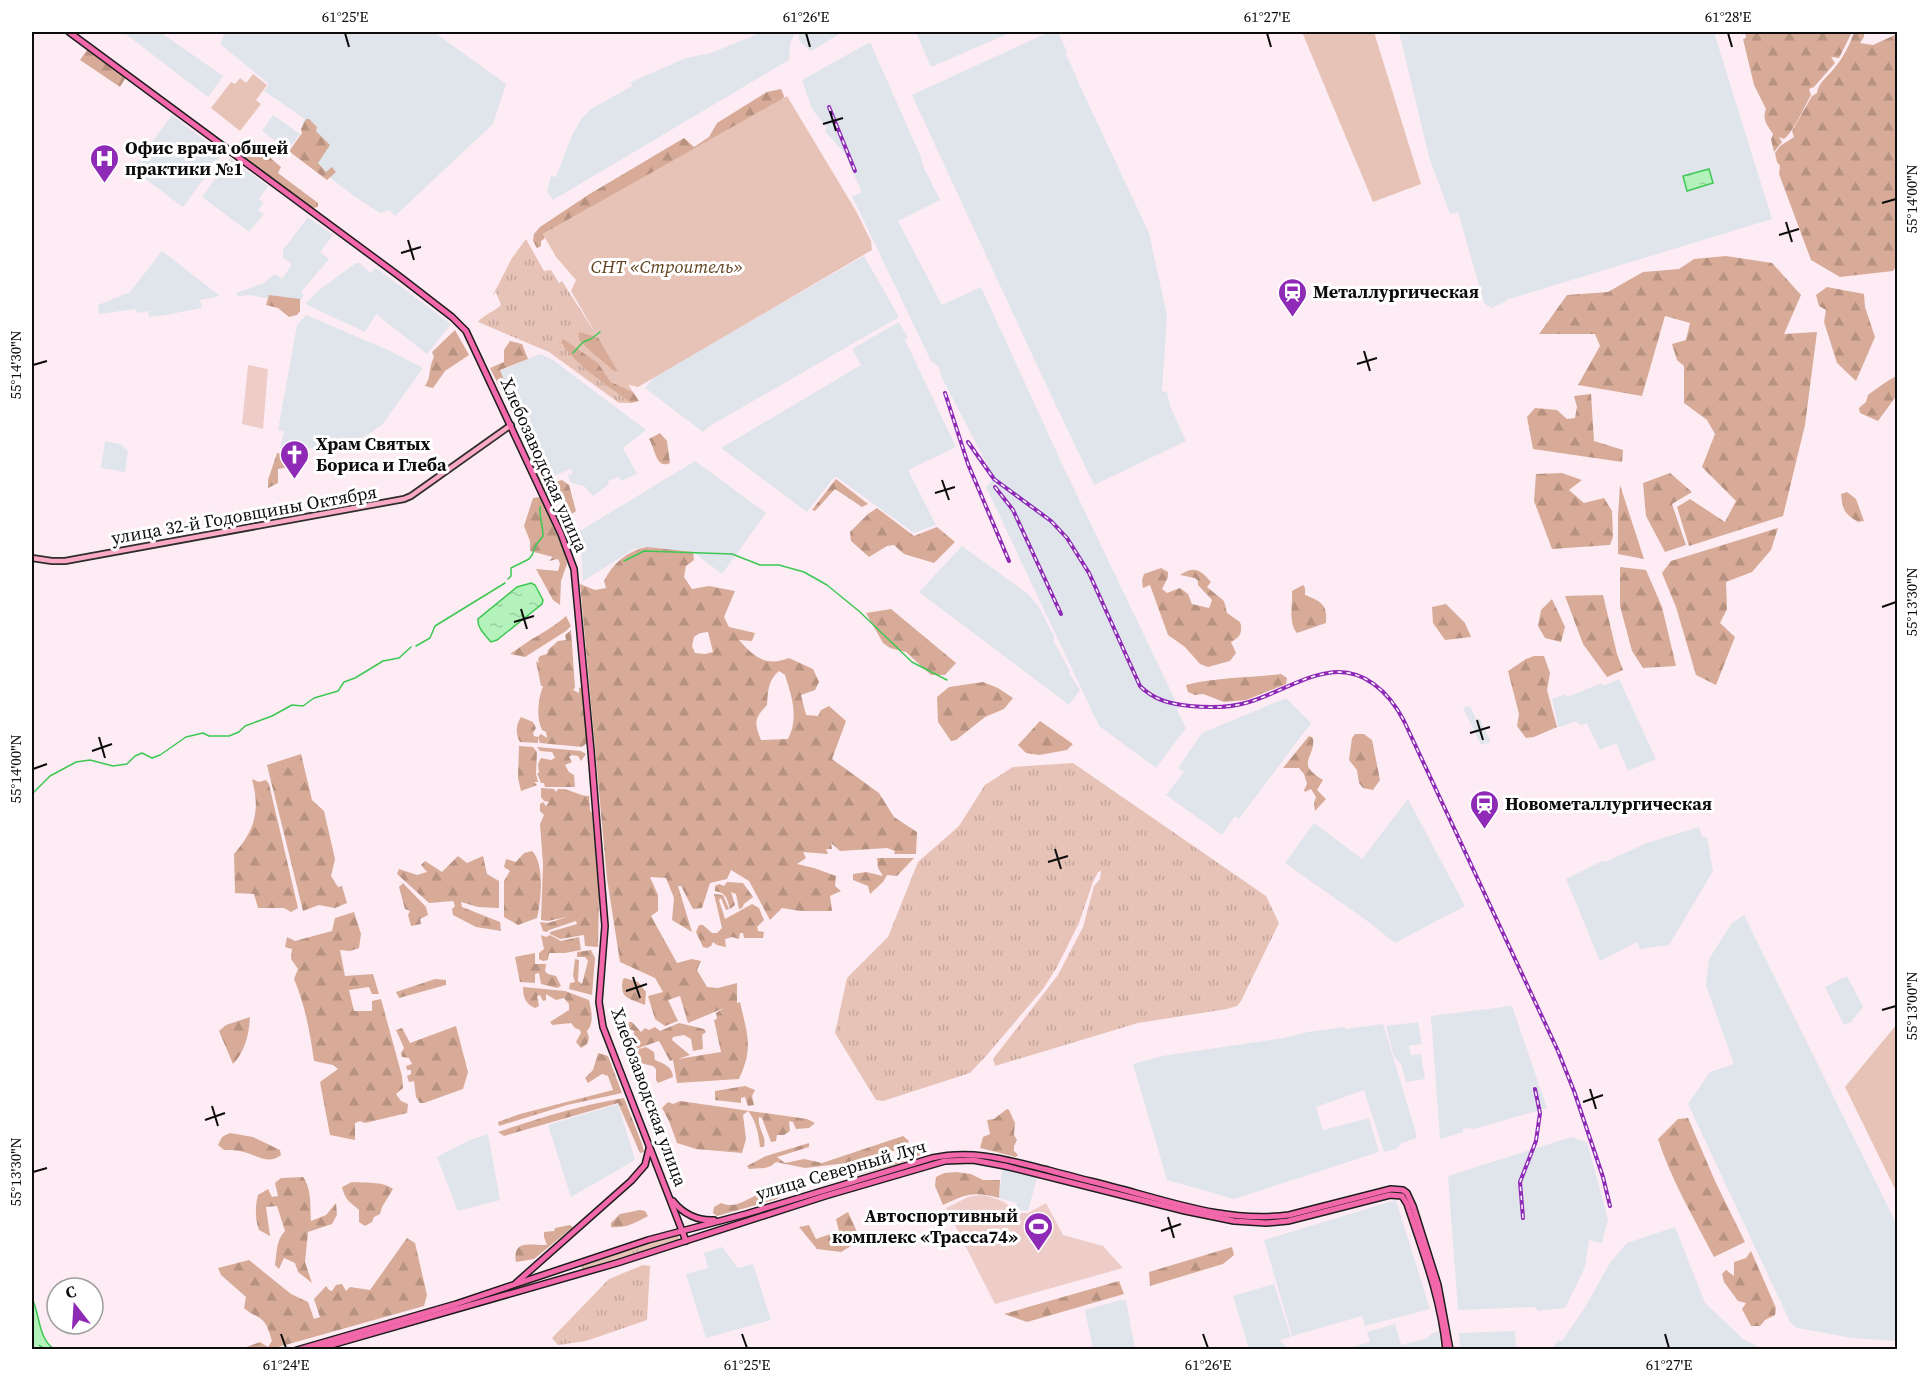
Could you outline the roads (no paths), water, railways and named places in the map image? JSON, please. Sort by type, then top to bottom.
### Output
[{"type":"main road","name":"Хлебозаводская улица","points":[[69,32],[452,316],[466,331],[511,425],[574,569],[605,926],[599,1012],[686,1241]]},
{"type":"main road","name":"улица 32-й Годовщины Октября","points":[[32,558],[65,561],[404,499],[511,425]]},
{"type":"main road","points":[[511,1287],[631,1181],[645,1165],[649,1145]]},
{"type":"main road","name":"улица Северный Луч","points":[[297,1350],[511,1287],[638,1244],[932,1158],[961,1154],[987,1156],[1183,1206],[1238,1216],[1289,1215],[1391,1190],[1403,1193]]},
{"type":"main road","name":"улица Северный Луч","points":[[314,1350],[627,1260],[933,1164],[963,1159],[995,1164],[1185,1211],[1243,1222],[1288,1221],[1403,1193]]},
{"type":"main road","points":[[1403,1193],[1407,1193],[1413,1206],[1438,1285],[1448,1350]]},
{"type":"main road","points":[[669,1195],[678,1208],[693,1216],[705,1220],[722,1220]]},
{"type":"main road","points":[[746,1214],[751,1215],[748,1221]]},
{"type":"main road","points":[[578,1263],[575,1268],[580,1273]]},
{"type":"water","points":[[1709,169],[1713,183],[1687,191],[1683,176]]},
{"type":"water","points":[[531,583],[535,585],[543,600],[542,604],[497,640],[491,642],[480,628],[478,619],[517,587]]},
{"type":"water","points":[[32,1298],[42,1333],[54,1349],[45,1349],[40,1346],[41,1349],[33,1349]]},
{"type":"waterway","points":[[573,353],[583,342],[600,332]]},
{"type":"waterway","points":[[531,455],[532,462],[536,464],[547,483],[547,496]]},
{"type":"waterway","points":[[508,579],[511,576],[511,568],[529,559],[543,536],[540,507]]},
{"type":"waterway","points":[[624,561],[644,551],[732,554],[760,565],[779,565],[804,572],[827,585],[860,612],[912,662],[947,680]]},
{"type":"waterway","points":[[416,646],[430,638],[435,626],[505,583]]},
{"type":"waterway","points":[[32,794],[50,776],[76,762],[90,760],[113,766],[127,764],[142,753],[152,758],[160,755],[186,737],[203,733],[209,736],[229,736],[239,732],[245,726],[272,716],[292,705],[303,706],[314,698],[338,691],[344,682],[383,661],[399,658],[411,647]]},
{"type":"railway","points":[[829,107],[855,171]]},
{"type":"railway","points":[[945,393],[968,464],[1009,561]]},
{"type":"railway","points":[[968,442],[994,479],[1051,521],[1067,538],[1089,573],[1140,686],[1151,695],[1183,705],[1227,706],[1259,699],[1318,675],[1341,672],[1353,674],[1374,684],[1391,700],[1404,721],[1558,1051],[1603,1177],[1610,1206]]},
{"type":"railway","points":[[995,487],[1013,510],[1061,614]]},
{"type":"railway","points":[[1523,1218],[1520,1182],[1536,1141],[1540,1113],[1535,1089]]},
{"type":"place","name":"Офис врача общей практики №1","points":[[104,184]]},
{"type":"place","name":"Металлургическая","points":[[1292,318]]},
{"type":"place","name":"Храм Святых Бориса и Глеба","points":[[295,480]]},
{"type":"place","name":"Новометаллургическая","points":[[1484,830]]},
{"type":"place","name":"Автоспортивный комплекс «Трасса74»","points":[[1039,1252]]},
{"type":"park label","name":"СНТ «Строитель»","points":[[667,267]]}]
